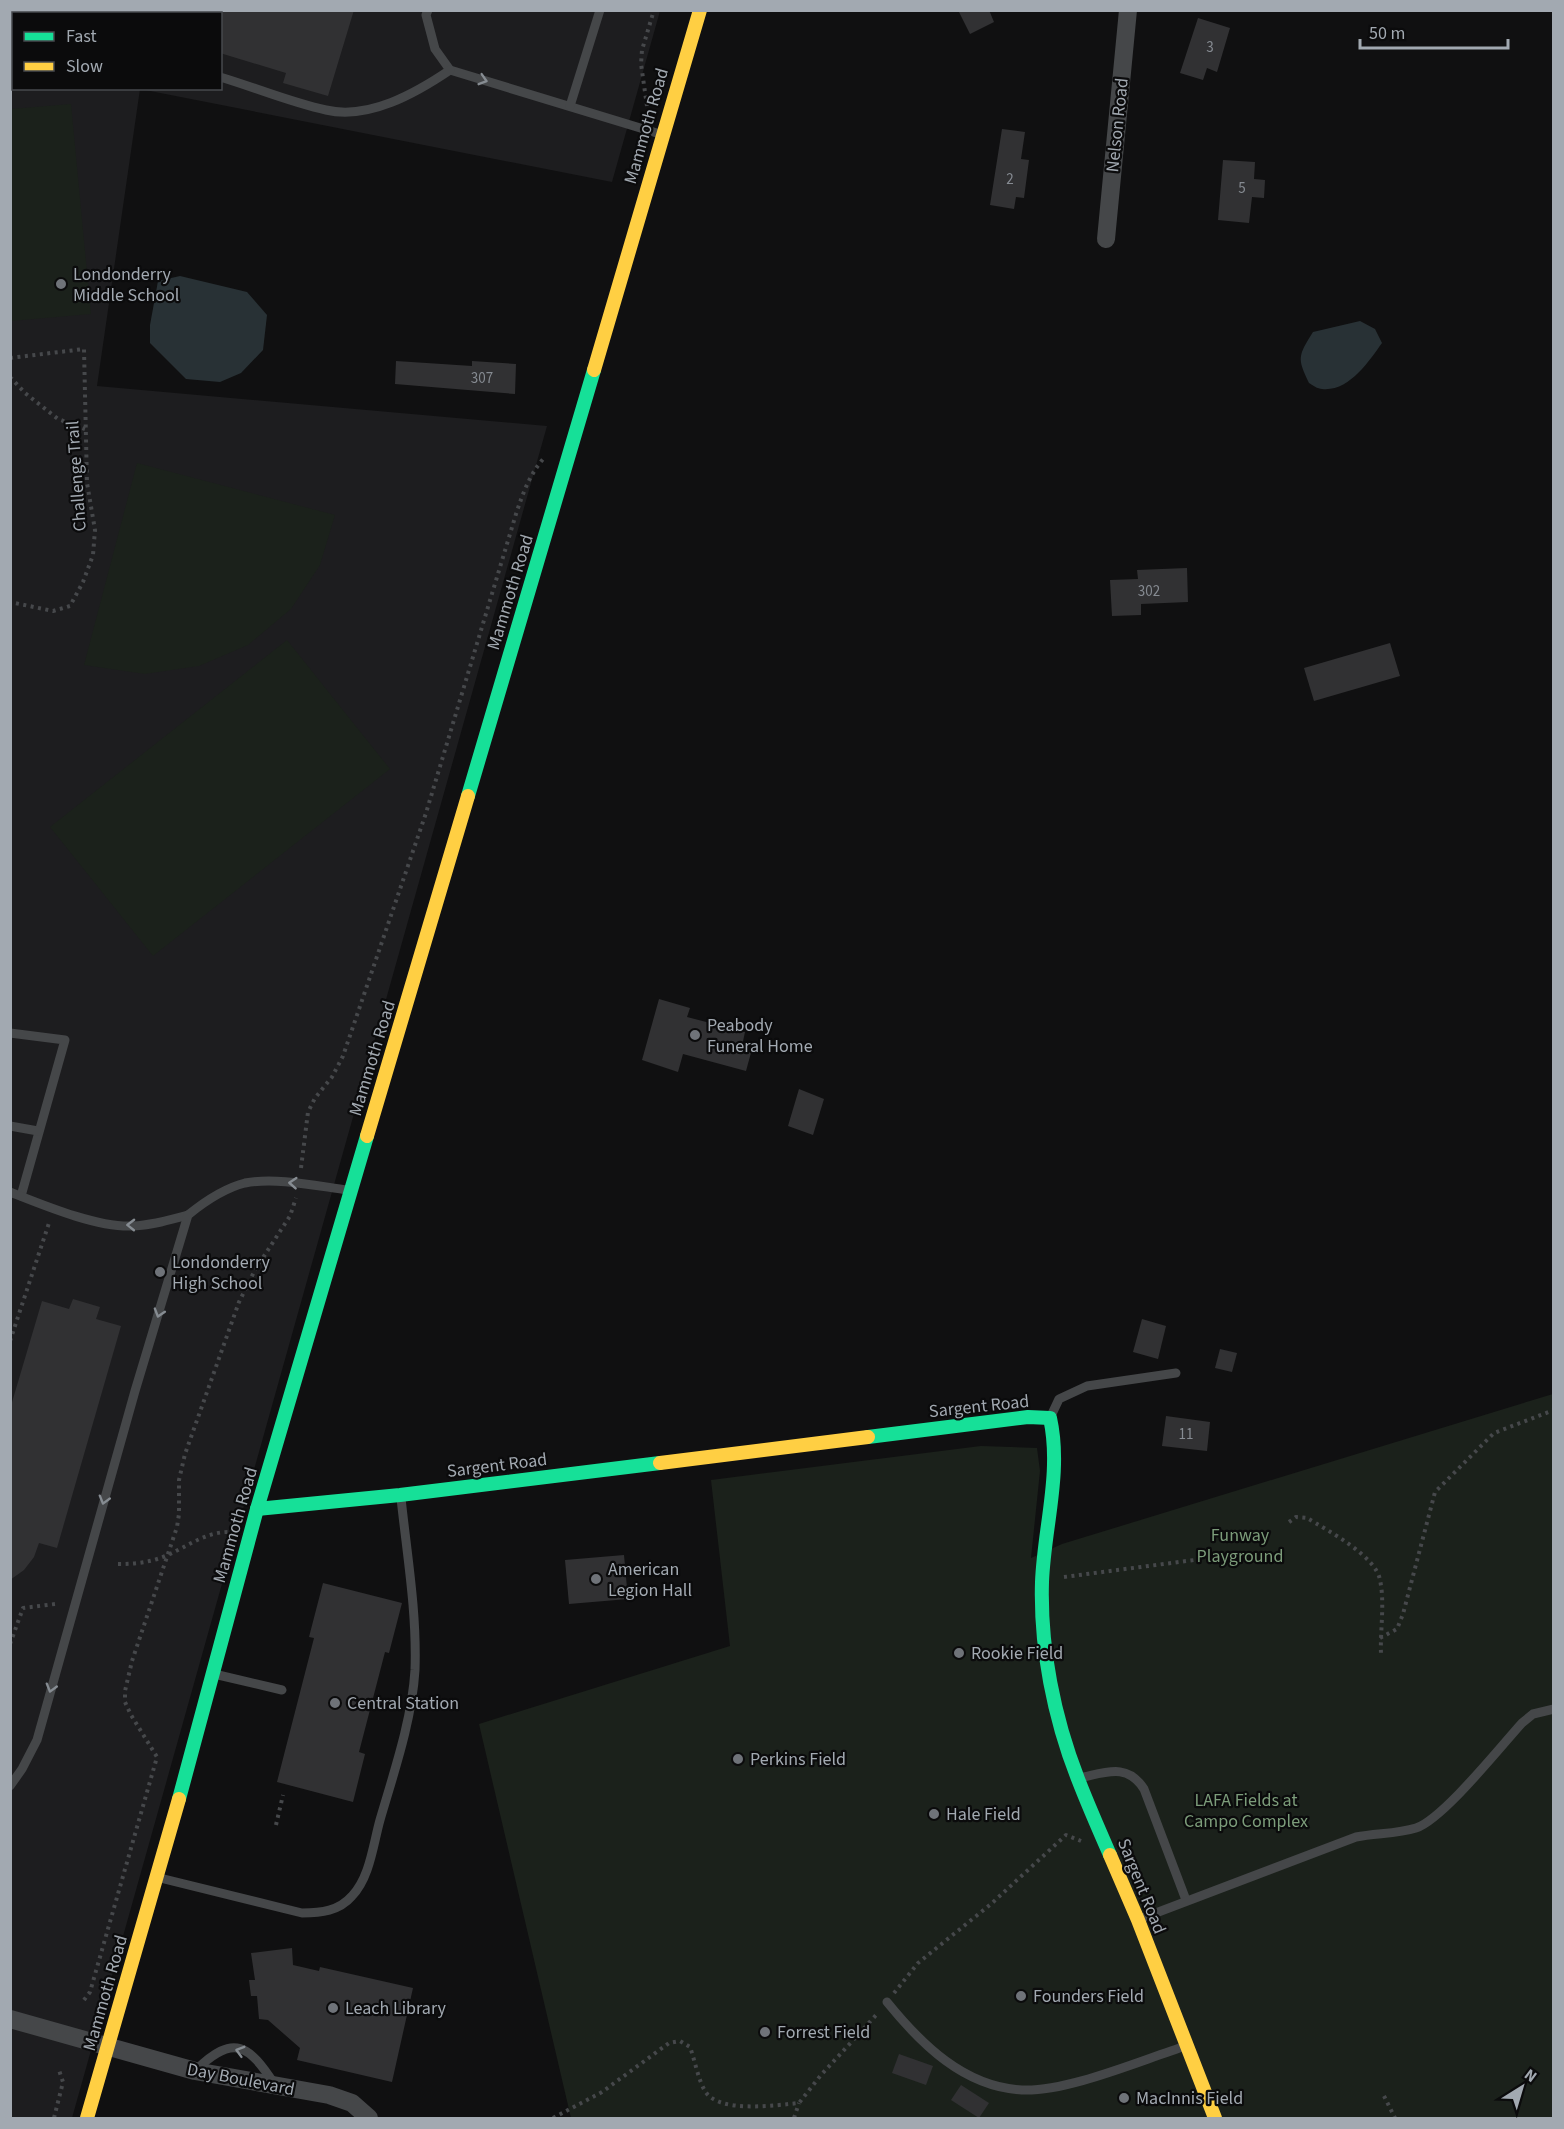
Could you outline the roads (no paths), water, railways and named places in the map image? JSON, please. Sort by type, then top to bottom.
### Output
[{"type":"main road","name":"Mammoth Road","points":[[87,2118],[157,1878],[257,1509],[700,10]]},
{"type":"main road","name":"Sargent Road","points":[[257,1509],[400,1495],[1017,1419],[1050,1418],[1053,1432],[1053,1479],[1042,1580],[1045,1647],[1057,1715],[1077,1779],[1138,1920],[1215,2118]]},
{"type":"street","name":"Nelson Road","points":[[1106,239],[1128,10]]},
{"type":"street","name":"Day Boulevard","points":[[10,2019],[195,2071],[336,2097],[352,2103],[369,2118]]},
{"type":"lane","points":[[428,10],[426,15],[435,49],[450,70],[662,135]]},
{"type":"lane","points":[[570,106],[600,10]]},
{"type":"lane","points":[[222,78],[327,111],[349,111],[383,105],[401,98],[450,70]]},
{"type":"lane","points":[[10,1033],[65,1040],[21,1196]]},
{"type":"lane","points":[[10,1126],[38,1131]]},
{"type":"lane","points":[[10,1192],[97,1221],[129,1227],[152,1225],[188,1215],[201,1204],[245,1183],[298,1184],[351,1191]]},
{"type":"lane","points":[[10,1786],[37,1740],[188,1215]]},
{"type":"lane","points":[[1050,1418],[1059,1399],[1088,1386],[1176,1373]]},
{"type":"lane","points":[[157,1878],[302,1912],[320,1913],[333,1909],[344,1904],[357,1891],[366,1871],[397,1761],[409,1711],[415,1671],[414,1616],[400,1495]]},
{"type":"lane","points":[[212,1674],[282,1690]]},
{"type":"lane","points":[[1138,1920],[1356,1837],[1419,1827],[1452,1800],[1522,1723],[1533,1714],[1554,1709]]},
{"type":"lane","points":[[1077,1779],[1111,1771],[1132,1775],[1138,1780],[1186,1900]]},
{"type":"lane","points":[[887,2002],[927,2048],[979,2080],[998,2087],[1022,2090],[1044,2089],[1186,2045]]},
{"type":"lane","points":[[195,2071],[215,2053],[224,2048],[235,2047],[248,2052],[259,2061],[276,2087]]},
{"type":"place","name":"Londonderry Middle School","points":[[61,284]]},
{"type":"place","name":"Peabody Funeral Home","points":[[695,1035]]},
{"type":"place","name":"Londonderry High School","points":[[160,1272]]},
{"type":"place","name":"American Legion Hall","points":[[596,1579]]},
{"type":"place","name":"Rookie Field","points":[[959,1653]]},
{"type":"place","name":"Central Station","points":[[335,1703]]},
{"type":"place","name":"Perkins Field","points":[[738,1759]]},
{"type":"place","name":"Hale Field","points":[[934,1814]]},
{"type":"place","name":"Founders Field","points":[[1021,1996]]},
{"type":"place","name":"Leach Library","points":[[333,2008]]},
{"type":"place","name":"Forrest Field","points":[[765,2032]]},
{"type":"place","name":"MacInnis Field","points":[[1124,2098]]},
{"type":"park label","name":"Funway Playground","points":[[1240,1546]]},
{"type":"park label","name":"LAFA Fields at Campo Complex","points":[[1246,1810]]}]
